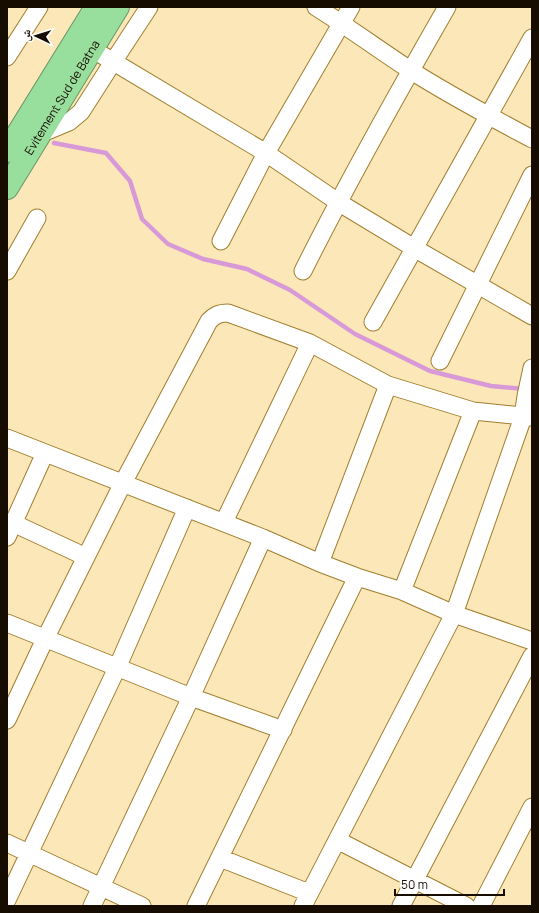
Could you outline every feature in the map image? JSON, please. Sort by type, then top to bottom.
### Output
[{"type":"highway","name":"Evitement Sud de Batna","points":[[7,151],[96,7]]},
{"type":"highway","name":"Evitement Sud de Batna","points":[[7,188],[118,7]]},
{"type":"street","points":[[7,57],[39,7]]},
{"type":"street","points":[[40,134],[69,122],[81,112],[149,7]]},
{"type":"street","points":[[316,7],[410,70],[488,116],[532,139]]},
{"type":"street","points":[[221,241],[266,153],[351,7]]},
{"type":"street","points":[[303,271],[338,202],[410,70],[447,7]]},
{"type":"street","points":[[373,322],[532,39]]},
{"type":"street","points":[[92,48],[266,153],[338,202],[532,316]]},
{"type":"street","points":[[440,361],[532,175]]},
{"type":"street","points":[[7,271],[37,218]]},
{"type":"street","points":[[7,720],[45,639],[123,483],[209,321],[214,316],[228,313],[310,343],[388,385],[473,411],[528,417]]},
{"type":"street","points":[[224,522],[310,343]]},
{"type":"street","points":[[220,858],[306,900],[454,614],[528,417],[532,368]]},
{"type":"street","points":[[320,563],[388,385]]},
{"type":"street","points":[[402,591],[473,411]]},
{"type":"street","points":[[7,438],[224,522],[320,563],[357,577],[402,591],[454,614],[532,641]]},
{"type":"street","points":[[45,453],[10,530],[86,557]]},
{"type":"street","points":[[7,900],[117,668],[187,508]]},
{"type":"street","points":[[92,906],[263,538]]},
{"type":"street","points":[[196,906],[357,577]]},
{"type":"street","points":[[7,623],[190,697],[283,730]]},
{"type":"street","points":[[400,906],[532,656]]},
{"type":"street","points":[[481,906],[532,807]]},
{"type":"street","points":[[337,840],[466,906]]},
{"type":"street","points":[[7,843],[142,906]]},
{"type":"waterway","points":[[54,143],[106,153],[130,181],[142,219],[168,244],[203,259],[247,269],[290,290],[355,334],[430,371],[491,386],[524,389]]}]
